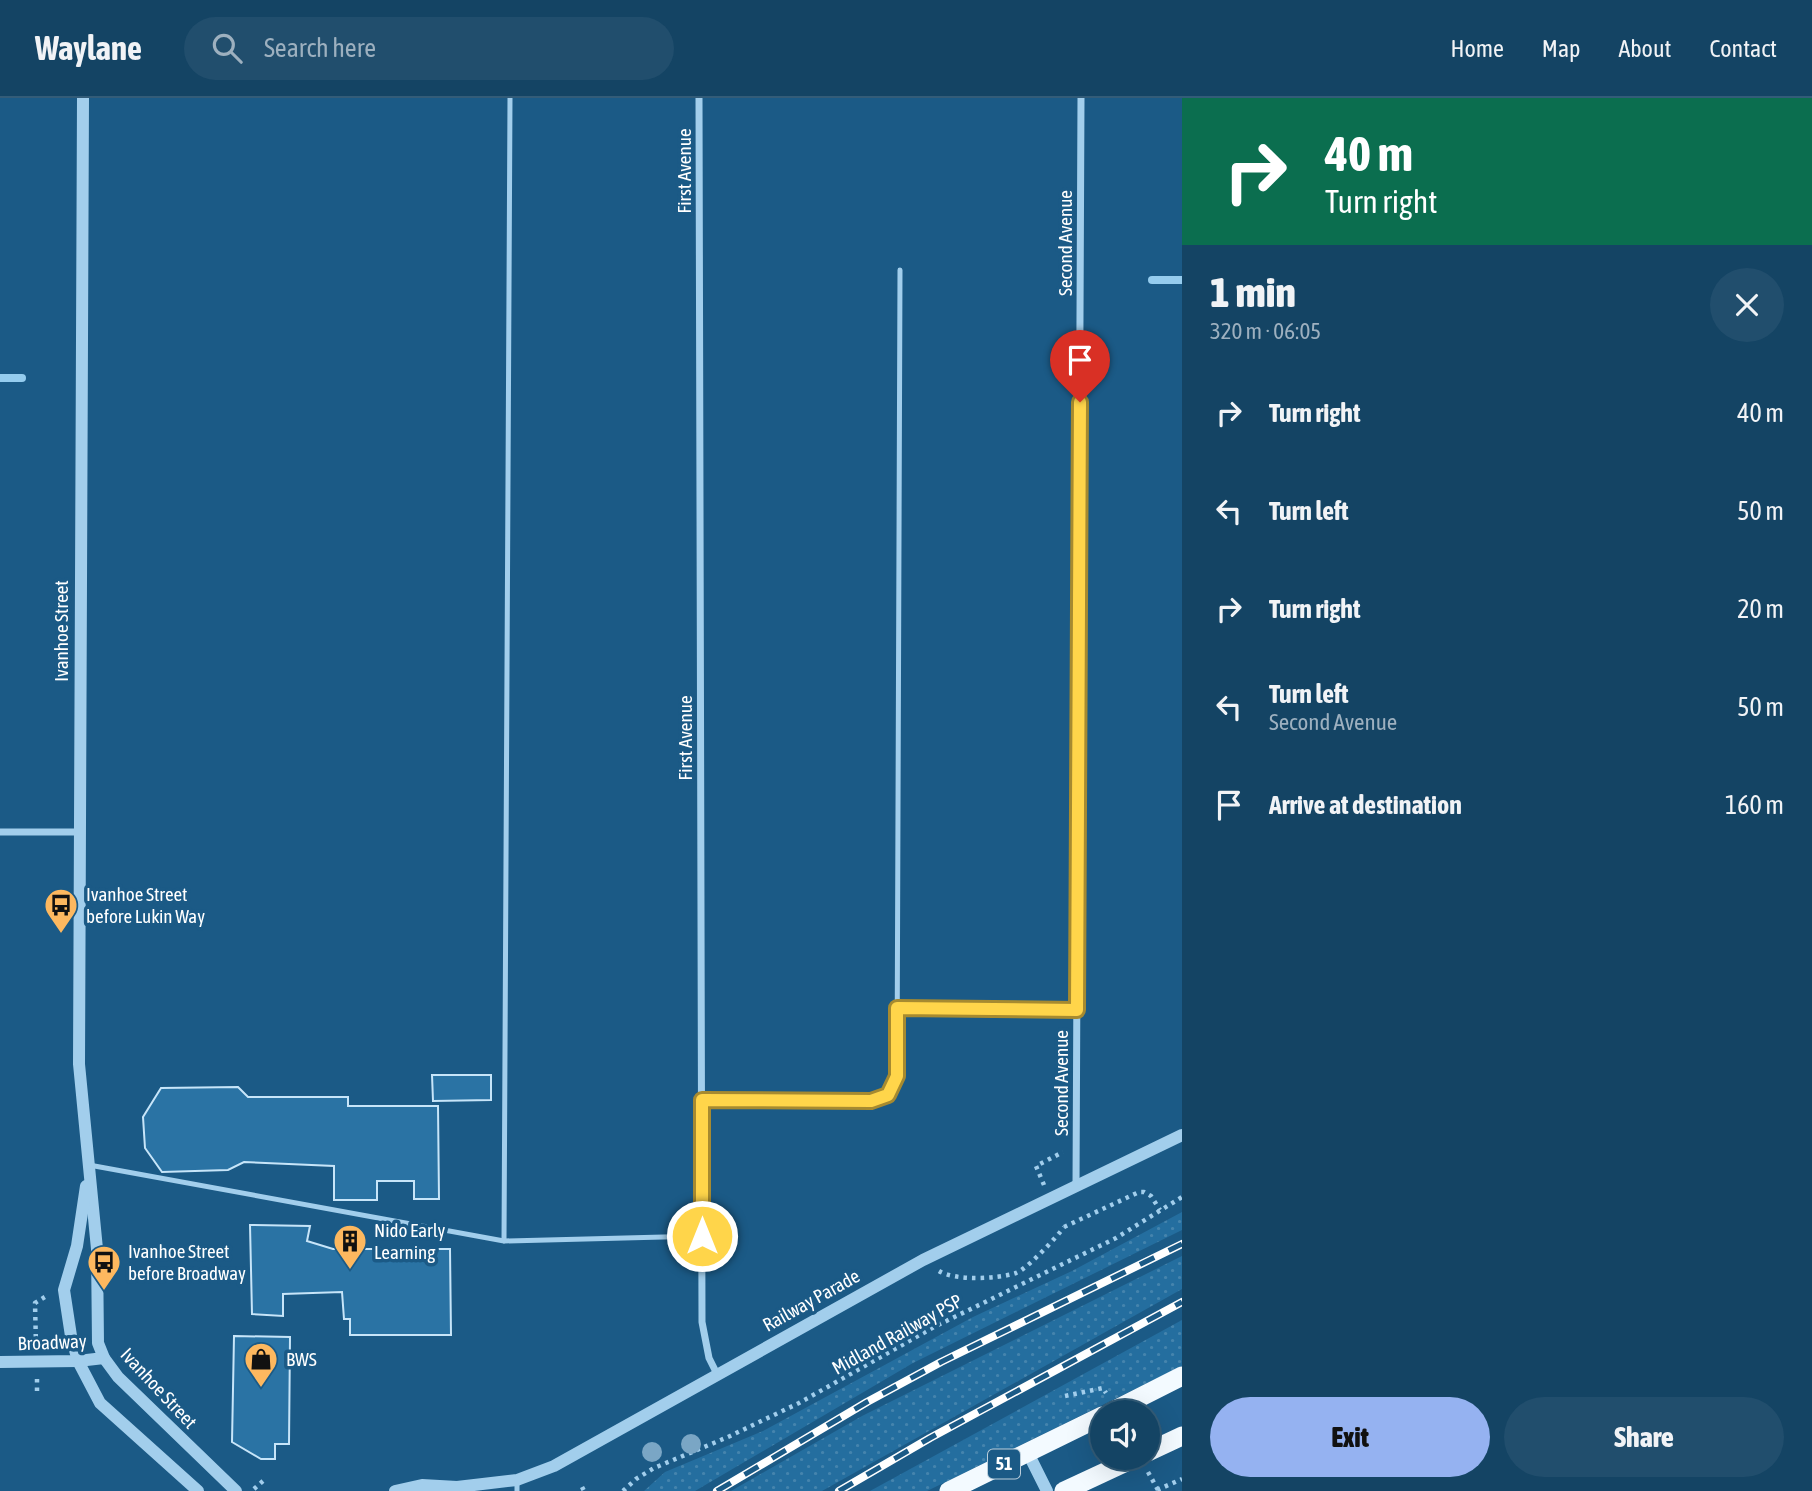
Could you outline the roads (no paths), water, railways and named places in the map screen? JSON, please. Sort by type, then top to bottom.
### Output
[{"type":"highway","points":[[1135,1400],[1182,1376]]},
{"type":"highway","name":"51","points":[[949,1491],[1090,1421]]},
{"type":"highway","points":[[1160,1446],[1182,1436]]},
{"type":"highway","points":[[1064,1491],[1109,1470]]},
{"type":"street","name":"Ivanhoe Street","points":[[83,98],[79,1064],[97,1249],[98,1343],[104,1358],[118,1377],[236,1491]]},
{"type":"street","name":"First Avenue","points":[[699,98],[702,1322],[709,1358],[718,1374]]},
{"type":"street","name":"Second Avenue","points":[[1076,1187],[1081,98]]},
{"type":"street","points":[[0,832],[79,832]]},
{"type":"street","name":"Railway Parade","points":[[395,1491],[422,1486],[453,1489],[517,1485],[567,1460],[923,1260],[1182,1135]]},
{"type":"street","name":"Ivanhoe Street","points":[[89,1165],[77,1246],[64,1290],[78,1362],[100,1403],[198,1491]]},
{"type":"street","name":"Broadway","points":[[0,1362],[78,1362],[104,1358]]},
{"type":"street","points":[[1028,1453],[1046,1491]]},
{"type":"lane","points":[[504,1241],[510,98]]},
{"type":"lane","points":[[702,1100],[871,1101],[888,1095],[897,1076],[900,270]]},
{"type":"lane","points":[[897,1008],[1077,1010]]},
{"type":"lane","points":[[89,1165],[504,1241],[702,1236]]},
{"type":"waterway","points":[[1152,280],[1182,280]]},
{"type":"waterway","points":[[0,378],[22,378]]},
{"type":"railway","points":[[717,1491],[867,1402],[941,1362],[1182,1244]]},
{"type":"railway","points":[[839,1491],[930,1438],[1182,1302]]},
{"type":"place","name":"Ivanhoe Street before Lukin Way","points":[[61,935]]},
{"type":"place","name":"Nido Early Learning","points":[[350,1271]]},
{"type":"place","name":"Ivanhoe Street before Broadway","points":[[104,1292]]},
{"type":"place","name":"BWS","points":[[261,1389]]}]
